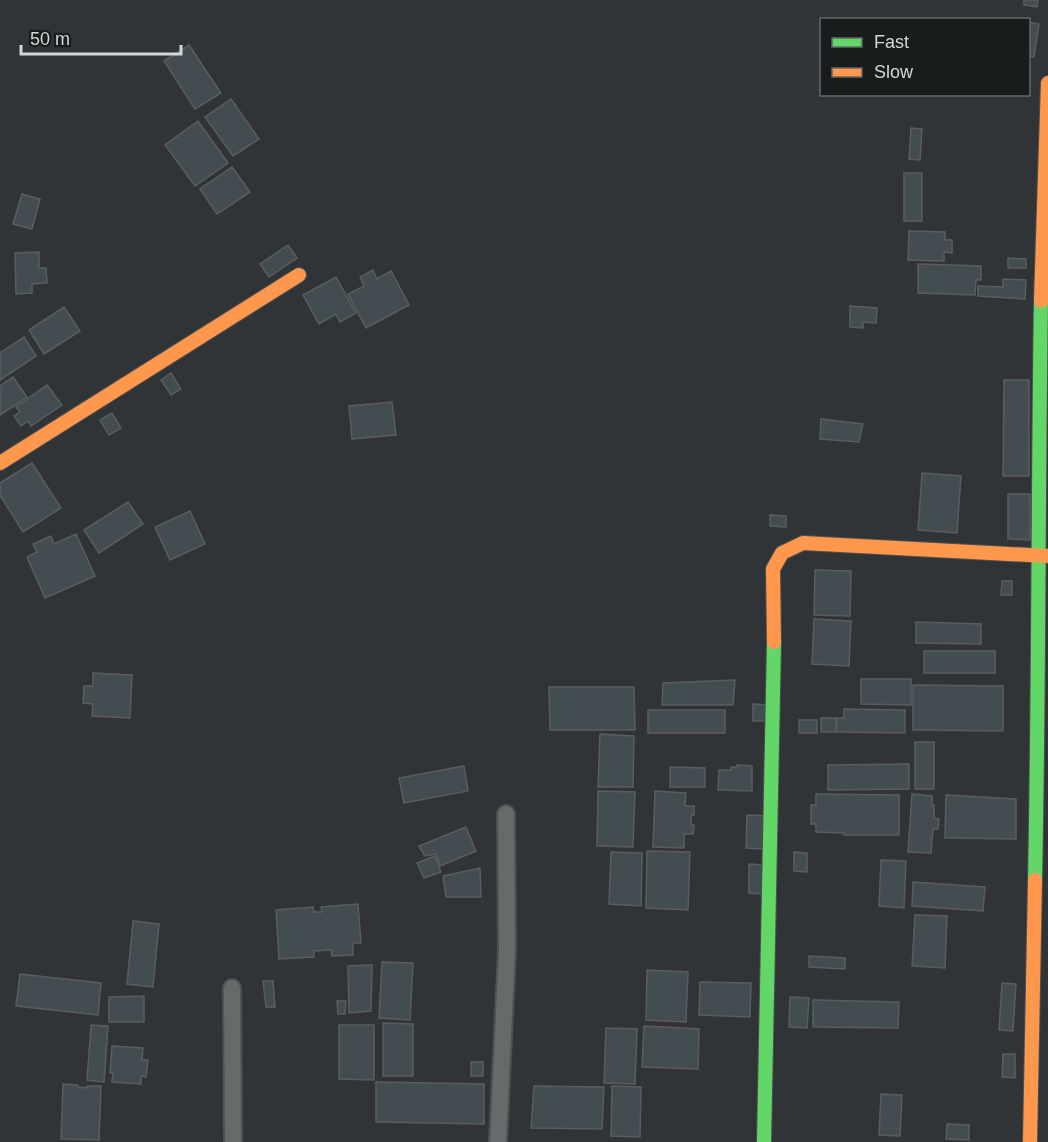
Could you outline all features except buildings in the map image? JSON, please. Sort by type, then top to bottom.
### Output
[{"type":"street","points":[[1030,1142],[1043,556],[1042,221],[1048,83]]},
{"type":"street","points":[[0,463],[299,275]]},
{"type":"street","points":[[764,1142],[776,611],[773,568],[782,553],[803,543],[1043,556]]},
{"type":"street","points":[[498,1142],[507,950],[506,814]]},
{"type":"street","points":[[232,988],[233,1142]]},
{"type":"traffic: fast","points":[[1035,880],[1041,301]]},
{"type":"traffic: fast","points":[[764,1142],[774,642]]},
{"type":"traffic: slow","points":[[1041,301],[1048,83]]},
{"type":"traffic: slow","points":[[0,463],[299,275]]},
{"type":"traffic: slow","points":[[774,642],[773,569],[782,553],[803,543],[1048,556]]},
{"type":"traffic: slow","points":[[1030,1142],[1035,880]]}]
